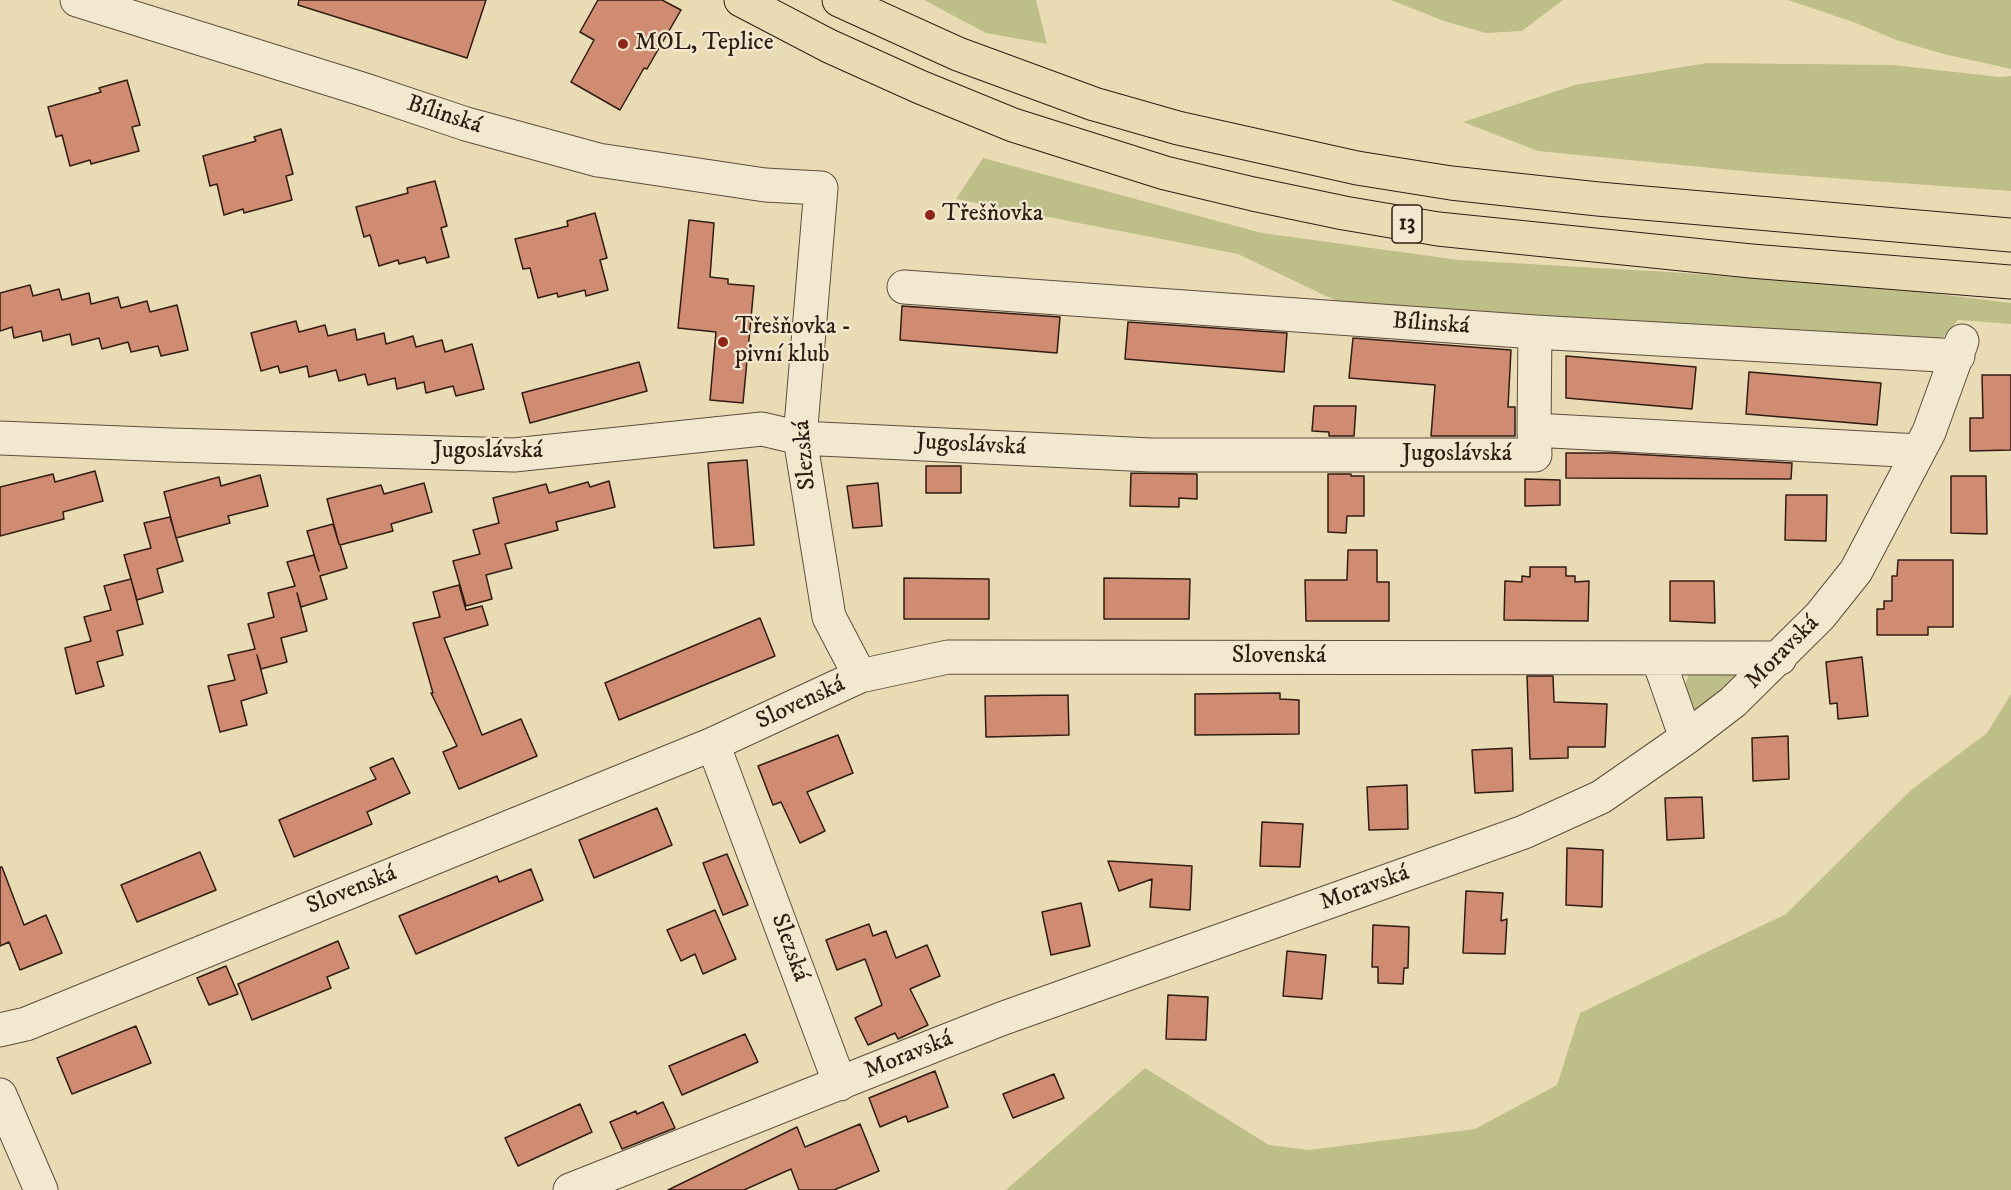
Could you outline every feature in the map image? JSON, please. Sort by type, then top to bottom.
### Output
[{"type":"highway","name":"13","points":[[741,0],[829,46],[1013,125],[1166,173],[1253,194],[1438,229],[1751,261],[2011,282]]},
{"type":"highway","name":"13","points":[[839,0],[958,54],[1094,104],[1178,128],[1357,168],[1451,183],[1598,199],[2011,235]]},
{"type":"street","name":"Bílinská","points":[[77,0],[466,124],[598,160],[765,185],[821,188]]},
{"type":"street","name":"Slezská","points":[[821,188],[800,438],[829,617],[860,676]]},
{"type":"street","name":"Bílinská","points":[[904,287],[1535,332],[1960,348]]},
{"type":"street","points":[[1534,430],[1535,332]]},
{"type":"street","name":"Moravská","points":[[570,1190],[1001,1019],[1524,832],[1601,797],[1733,702],[1820,616],[1856,571],[1929,432],[1960,348]]},
{"type":"street","name":"Jugoslávská","points":[[0,438],[171,446],[496,455],[544,453],[762,429],[800,438],[1151,455],[1535,455],[1534,430],[1919,451]]},
{"type":"street","name":"Slovenská","points":[[0,1030],[26,1024],[713,744],[860,676],[948,657],[1780,658]]},
{"type":"street","points":[[1658,658],[1686,738]]},
{"type":"street","name":"Slezská","points":[[713,744],[840,1084]]},
{"type":"street","points":[[0,1095],[41,1190]]},
{"type":"green space","points":[[924,0],[1036,0],[1047,44],[986,33]]},
{"type":"green space","points":[[1391,0],[1563,0],[1522,31],[1486,33],[1444,21]]},
{"type":"green space","points":[[1788,0],[2011,0],[2011,69],[1944,54],[1896,40],[1856,23]]},
{"type":"green space","points":[[1707,63],[1893,65],[1999,77],[2011,76],[2011,191],[1763,173],[1538,151],[1463,122],[1575,85]]},
{"type":"green space","points":[[983,158],[1262,233],[1459,260],[1669,272],[1897,289],[2011,303],[2011,324],[1958,320],[1933,349],[1349,307],[1238,254],[956,199]]},
{"type":"green space","points":[[1740,672],[1704,711],[1696,710],[1685,701],[1684,687],[1689,674]]},
{"type":"green space","points":[[2011,694],[2011,1190],[1006,1190],[1145,1068],[1269,1145],[1309,1150],[1475,1129],[1557,1085],[1580,1013],[1786,914],[1911,790],[1987,733]]},
{"type":"building","points":[[299,0],[486,0],[467,58],[298,5]]},
{"type":"building","points":[[598,0],[662,0],[681,10],[620,110],[571,82],[594,40],[580,32]]},
{"type":"building","points":[[127,80],[140,125],[132,127],[139,151],[91,164],[90,160],[70,166],[62,135],[56,137],[48,107],[101,92],[99,88]]},
{"type":"building","points":[[281,129],[293,174],[286,176],[292,200],[244,213],[243,209],[224,215],[217,184],[210,186],[203,156],[256,141],[254,137]]},
{"type":"building","points":[[435,181],[447,226],[441,228],[449,257],[427,263],[425,257],[399,264],[398,260],[379,266],[370,235],[364,237],[356,207],[408,193],[407,188]]},
{"type":"building","points":[[595,213],[607,258],[600,260],[608,290],[586,296],[585,290],[558,297],[557,293],[538,298],[530,268],[523,269],[515,239],[568,226],[567,221]]},
{"type":"building","points":[[689,220],[714,223],[710,277],[728,279],[728,284],[754,286],[743,403],[710,400],[716,332],[678,328]]},
{"type":"building","points":[[30,285],[33,296],[59,289],[62,300],[89,293],[91,304],[118,297],[121,308],[147,301],[150,312],[177,305],[188,350],[161,356],[158,346],[131,352],[128,342],[102,349],[99,338],[72,345],[70,334],[43,341],[41,331],[14,338],[12,327],[0,331],[0,293]]},
{"type":"building","points":[[902,306],[1060,317],[1057,353],[900,340]]},
{"type":"building","points":[[296,321],[299,332],[325,325],[328,336],[355,329],[357,340],[384,333],[386,344],[413,336],[416,347],[442,340],[445,352],[472,344],[484,389],[456,396],[453,386],[426,393],[424,382],[397,389],[395,378],[368,385],[365,374],[339,381],[336,370],[309,377],[307,366],[280,373],[278,366],[261,371],[251,333]]},
{"type":"building","points":[[1128,322],[1287,333],[1284,372],[1125,359]]},
{"type":"building","points":[[1353,338],[1511,350],[1508,407],[1515,407],[1515,436],[1431,436],[1435,385],[1349,378]]},
{"type":"building","points":[[1566,356],[1696,367],[1692,409],[1566,398]]},
{"type":"building","points":[[639,362],[647,391],[530,423],[522,393]]},
{"type":"building","points":[[1749,372],[1881,383],[1877,425],[1746,414]]},
{"type":"building","points":[[1982,375],[2011,375],[2011,450],[1970,451],[1970,418],[1983,418]]},
{"type":"building","points":[[1314,406],[1356,406],[1354,436],[1329,436],[1329,432],[1312,431]]},
{"type":"building","points":[[1566,453],[1613,453],[1792,463],[1791,479],[1566,478]]},
{"type":"building","points":[[747,460],[754,545],[714,548],[708,463]]},
{"type":"building","points":[[926,466],[961,466],[961,493],[926,493]]},
{"type":"building","points":[[95,471],[103,501],[63,512],[64,519],[0,536],[0,487],[53,474],[55,482]]},
{"type":"building","points":[[1131,473],[1197,474],[1197,499],[1179,498],[1179,507],[1130,506]]},
{"type":"building","points":[[1328,474],[1364,476],[1364,516],[1347,516],[1346,533],[1328,532]]},
{"type":"building","points":[[260,475],[268,506],[228,516],[230,523],[176,538],[164,492],[219,477],[221,486]]},
{"type":"building","points":[[1951,476],[1986,476],[1987,534],[1951,533]]},
{"type":"building","points":[[1525,479],[1560,480],[1560,505],[1525,506]]},
{"type":"building","points":[[609,481],[615,507],[556,522],[558,530],[505,544],[512,568],[486,575],[492,599],[466,606],[453,561],[480,554],[473,530],[499,523],[493,498],[546,484],[549,493],[588,482],[590,487]]},
{"type":"building","points":[[424,483],[432,512],[391,524],[393,531],[340,545],[347,568],[320,576],[327,599],[301,607],[297,593],[307,631],[281,638],[287,662],[261,669],[257,655],[267,693],[241,701],[247,725],[220,732],[208,686],[235,680],[228,655],[255,649],[248,624],[274,617],[268,593],[295,586],[287,562],[314,555],[319,571],[307,531],[333,524],[339,544],[327,499],[381,485],[384,494]]},
{"type":"building","points":[[878,483],[882,526],[853,528],[847,486]]},
{"type":"building","points":[[1786,495],[1827,495],[1826,541],[1785,540]]},
{"type":"building","points":[[170,517],[183,561],[157,569],[163,592],[137,600],[124,555],[151,548],[144,523]]},
{"type":"building","points":[[1348,550],[1377,550],[1377,582],[1389,582],[1389,621],[1306,621],[1305,580],[1347,580]]},
{"type":"building","points":[[1898,560],[1953,560],[1953,627],[1928,627],[1928,635],[1877,635],[1877,609],[1884,609],[1884,601],[1892,601],[1892,576],[1897,576]]},
{"type":"building","points":[[1530,567],[1566,567],[1566,576],[1575,576],[1575,582],[1589,581],[1588,621],[1504,620],[1505,581],[1522,582],[1522,576],[1530,577]]},
{"type":"building","points":[[904,578],[989,579],[989,619],[904,619]]},
{"type":"building","points":[[1104,578],[1190,579],[1189,619],[1104,619]]},
{"type":"building","points":[[131,579],[143,624],[117,631],[123,655],[97,662],[104,686],[76,694],[65,648],[91,641],[84,617],[111,610],[104,586]]},
{"type":"building","points":[[1670,581],[1714,581],[1715,623],[1670,621]]},
{"type":"building","points":[[459,585],[466,610],[482,606],[488,625],[444,638],[482,735],[521,719],[537,756],[459,789],[443,752],[457,746],[431,693],[433,693],[413,623],[440,617],[433,592]]},
{"type":"building","points":[[760,618],[775,656],[619,720],[605,683]]},
{"type":"building","points":[[1862,657],[1868,716],[1838,719],[1837,703],[1830,704],[1826,662]]},
{"type":"building","points":[[1527,676],[1553,676],[1554,702],[1607,704],[1605,747],[1568,747],[1568,758],[1530,759]]},
{"type":"building","points":[[1280,693],[1280,699],[1299,700],[1299,734],[1195,735],[1195,694]]},
{"type":"building","points":[[1068,695],[1069,735],[986,737],[985,696]]},
{"type":"building","points":[[838,735],[853,773],[807,792],[825,831],[800,843],[781,802],[773,805],[758,766]]},
{"type":"building","points":[[1788,736],[1789,779],[1753,781],[1752,738]]},
{"type":"building","points":[[1512,748],[1513,791],[1475,793],[1472,750]]},
{"type":"building","points":[[393,758],[410,793],[367,812],[372,824],[294,857],[279,820],[376,779],[370,768]]},
{"type":"building","points":[[1407,785],[1408,829],[1369,830],[1367,787]]},
{"type":"building","points":[[1702,797],[1704,838],[1667,840],[1665,798]]},
{"type":"building","points":[[657,808],[672,845],[594,878],[579,840]]},
{"type":"building","points":[[1262,822],[1303,824],[1300,867],[1260,866]]},
{"type":"building","points":[[1567,848],[1603,850],[1602,907],[1566,905]]},
{"type":"building","points":[[200,852],[216,890],[137,922],[121,885]]},
{"type":"building","points":[[727,854],[748,905],[723,915],[703,863]]},
{"type":"building","points":[[1108,861],[1192,866],[1190,910],[1150,907],[1152,879],[1119,891]]},
{"type":"building","points":[[0,867],[2,867],[24,925],[46,915],[62,953],[20,970],[9,942],[0,946]]},
{"type":"building","points":[[531,869],[543,900],[416,954],[399,916],[497,876],[499,882]]},
{"type":"building","points":[[1466,891],[1503,893],[1501,921],[1507,919],[1505,954],[1463,953]]},
{"type":"building","points":[[1081,903],[1090,946],[1051,955],[1042,912]]},
{"type":"building","points":[[715,910],[736,959],[703,974],[695,954],[681,961],[667,930]]},
{"type":"building","points":[[869,924],[873,936],[886,931],[896,958],[927,945],[940,976],[910,989],[928,1025],[898,1039],[895,1033],[868,1045],[855,1018],[882,1005],[865,959],[837,970],[826,940]]},
{"type":"building","points":[[1373,925],[1409,927],[1408,968],[1404,968],[1403,984],[1378,983],[1378,967],[1372,967]]},
{"type":"building","points":[[338,941],[349,968],[327,977],[331,988],[252,1020],[238,984]]},
{"type":"building","points":[[1287,951],[1326,955],[1322,999],[1283,996]]},
{"type":"building","points":[[226,966],[238,994],[209,1005],[197,978]]},
{"type":"building","points":[[1168,995],[1208,997],[1206,1040],[1166,1039]]},
{"type":"building","points":[[136,1026],[151,1063],[72,1094],[57,1058]]},
{"type":"building","points":[[745,1034],[758,1062],[682,1095],[669,1066]]},
{"type":"building","points":[[935,1071],[948,1107],[908,1122],[906,1116],[880,1127],[869,1098]]},
{"type":"building","points":[[1054,1074],[1064,1098],[1013,1118],[1003,1094]]},
{"type":"building","points":[[663,1102],[675,1128],[622,1149],[610,1122],[636,1111],[637,1114]]},
{"type":"building","points":[[580,1104],[592,1132],[518,1166],[505,1138]]},
{"type":"building","points":[[860,1124],[879,1171],[834,1190],[799,1190],[791,1169],[744,1190],[668,1190],[797,1127],[805,1147]]},
{"type":"place","name":"MOL, Teplice","points":[[623,44]]},
{"type":"place","name":"Třešňovka","points":[[930,215]]},
{"type":"place","name":"Třešňovka - pivní klub","points":[[723,342]]}]
